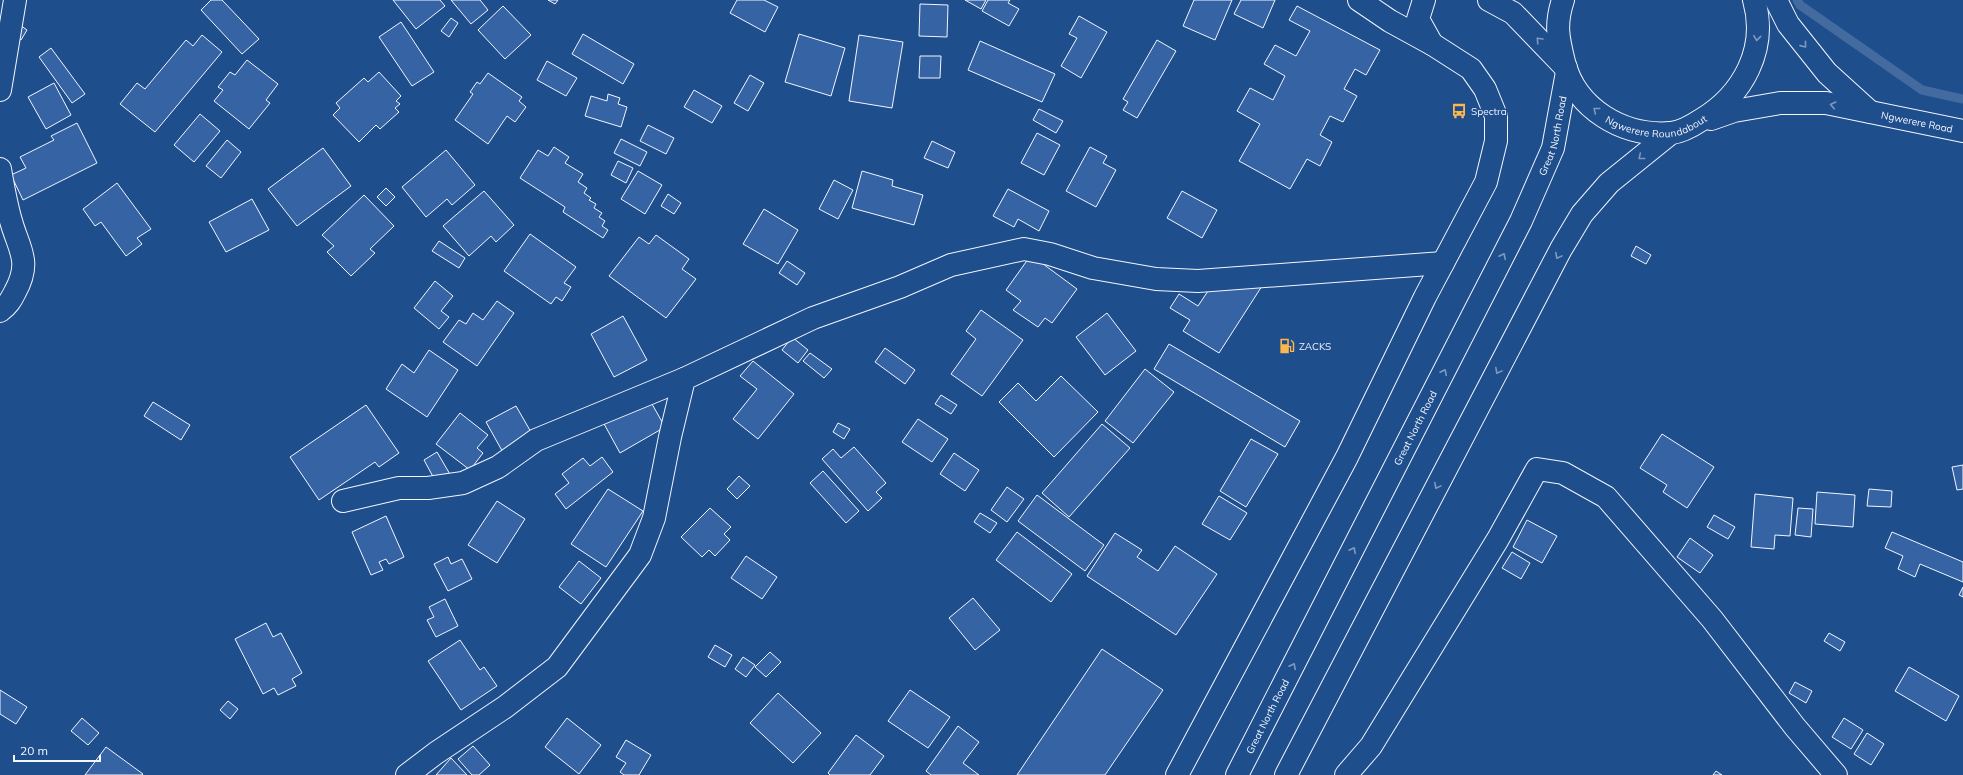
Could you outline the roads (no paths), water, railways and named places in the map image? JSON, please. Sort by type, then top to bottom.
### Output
[{"type":"street","points":[[0,90],[14,0]]},
{"type":"street","points":[[1177,775],[1343,464],[1443,263],[1486,182],[1496,141],[1496,116],[1485,89],[1471,69],[1432,44],[1390,21],[1360,0]]},
{"type":"street","points":[[1424,0],[1418,19],[1432,44]]},
{"type":"street","points":[[1489,0],[1513,13],[1566,70]]},
{"type":"street","name":"Ngwerere Roundabout","points":[[1563,0],[1557,30],[1566,70],[1577,92],[1608,120],[1628,129],[1650,132],[1681,130],[1718,109],[1741,85],[1748,71],[1757,40],[1758,23],[1754,0]]},
{"type":"street","points":[[1765,0],[1788,24],[1827,73],[1871,113]]},
{"type":"street","points":[[1776,0],[1788,24]]},
{"type":"street","name":"Great North Road","points":[[1237,775],[1522,221],[1553,148],[1566,70]]},
{"type":"street","name":"Ngwerere Road","points":[[1681,130],[1734,111],[1780,103],[1826,103],[1963,131]]},
{"type":"street","points":[[1291,773],[1562,249],[1582,214],[1609,183],[1681,130]]},
{"type":"street","points":[[0,169],[10,220],[21,249],[25,266],[19,285],[7,306],[0,311]]},
{"type":"street","points":[[343,501],[399,488],[428,488],[463,483],[498,467],[536,440],[684,378],[813,318],[900,287],[951,264],[1024,249],[1050,254],[1100,269],[1156,279],[1198,281],[1443,263]]},
{"type":"street","points":[[407,775],[436,753],[505,707],[556,667],[640,555],[654,518],[670,437],[684,378]]},
{"type":"street","points":[[1346,775],[1371,746],[1498,539],[1537,469],[1563,473],[1606,497],[1712,619],[1795,727],[1836,775]]},
{"type":"waterway","points":[[1797,0],[1800,5],[1922,90],[1963,99]]},
{"type":"place","name":"Spectra","points":[[1459,111]]},
{"type":"place","name":"ZACKS","points":[[1287,346]]}]
